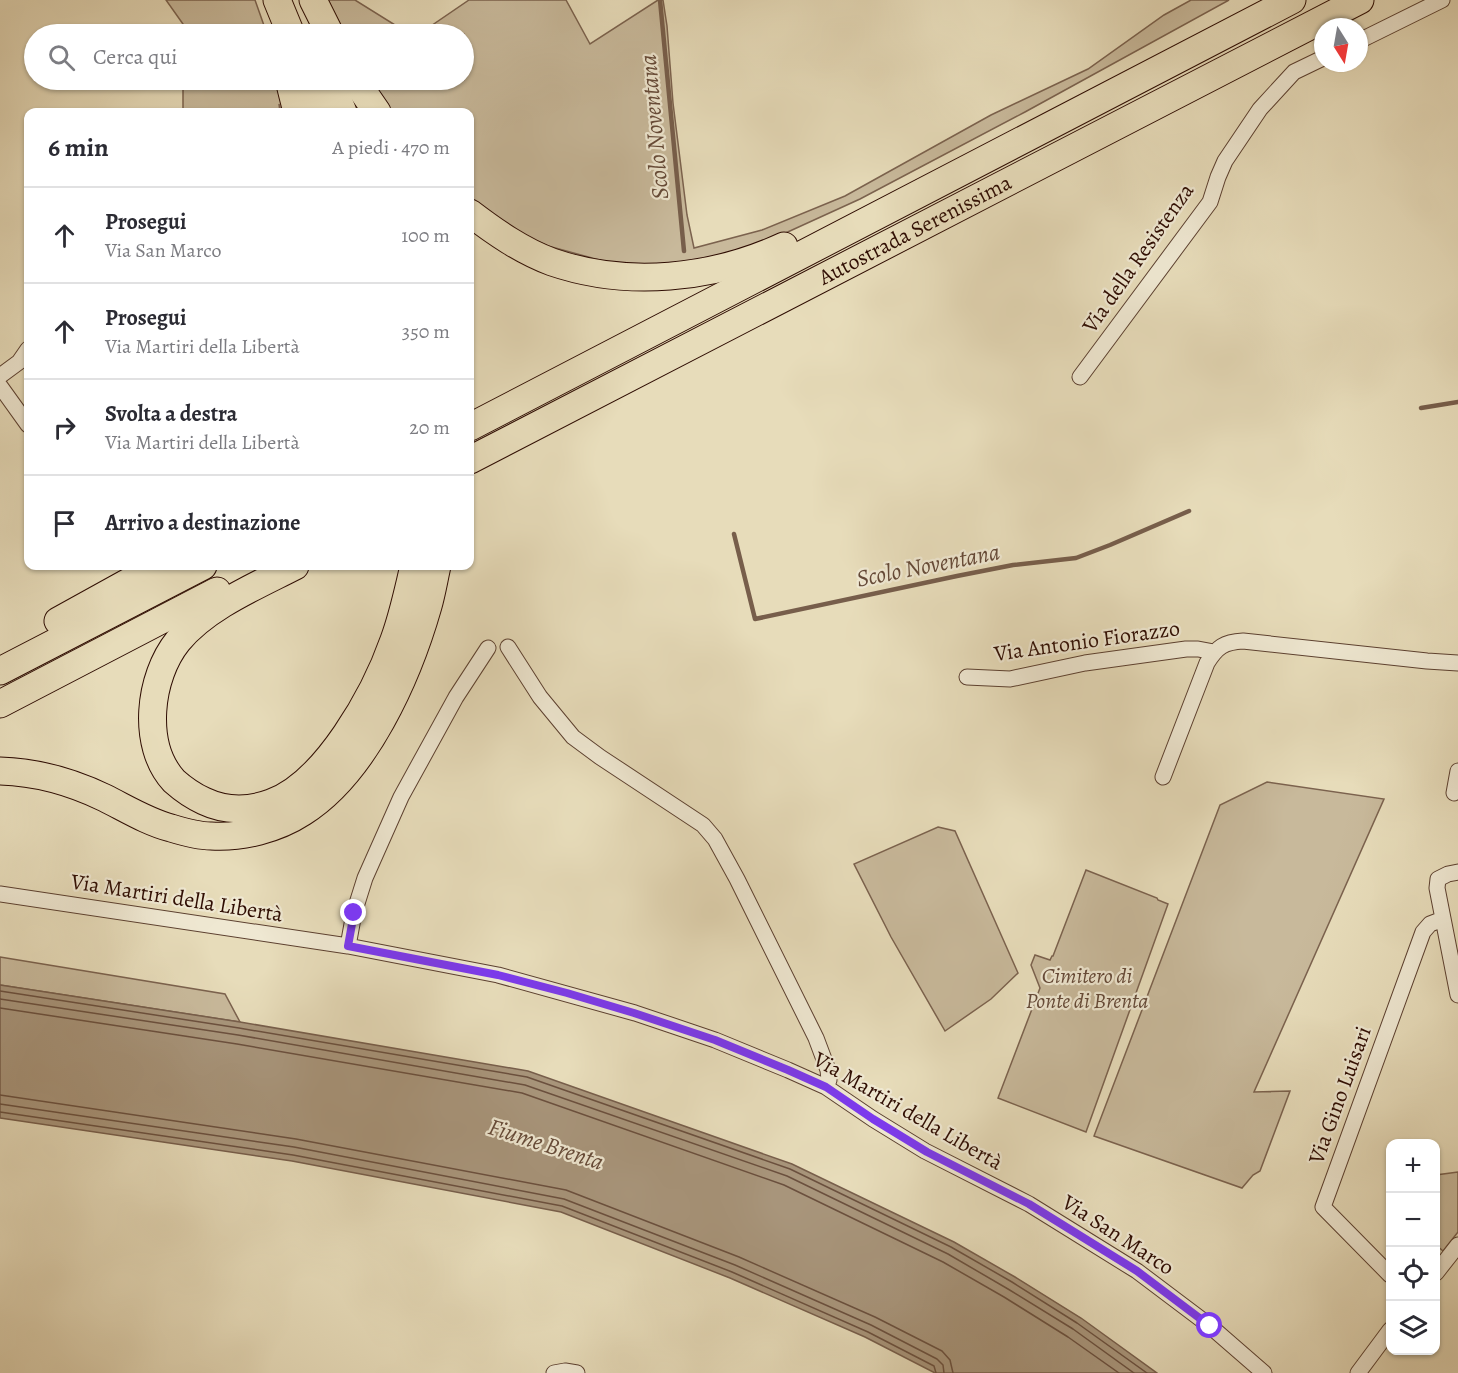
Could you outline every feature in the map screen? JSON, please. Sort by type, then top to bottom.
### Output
[{"type":"highway","points":[[264,0],[273,24]]},
{"type":"highway","points":[[277,0],[287,24]]},
{"type":"highway","points":[[298,0],[308,24]]},
{"type":"highway","points":[[313,0],[325,24]]},
{"type":"highway","name":"Autostrada Serenissima","points":[[474,425],[1292,0]]},
{"type":"highway","name":"Autostrada Serenissima","points":[[474,457],[1360,0]]},
{"type":"highway","points":[[292,90],[296,108]]},
{"type":"highway","points":[[313,90],[320,108]]},
{"type":"highway","points":[[334,90],[341,108]]},
{"type":"highway","points":[[362,90],[374,108]]},
{"type":"highway","points":[[474,216],[508,240],[552,262],[596,273],[620,276],[672,276],[720,268],[752,259],[854,211],[946,179]]},
{"type":"highway","points":[[0,652],[149,570]]},
{"type":"highway","points":[[0,671],[195,570]]},
{"type":"highway","points":[[0,704],[257,570]]},
{"type":"highway","points":[[287,570],[223,604],[192,626],[170,651],[157,679],[153,722],[158,753],[174,780],[185,790],[213,805],[240,809],[269,804],[302,786],[325,762],[356,719],[388,657],[413,570]]},
{"type":"highway","points":[[0,771],[31,773],[71,784],[134,814],[189,833],[212,836],[245,834],[273,827],[302,813],[327,794],[372,736],[404,675],[428,605],[435,570]]},
{"type":"street","points":[[1368,37],[1442,0]]},
{"type":"street","name":"Via della Resistenza","points":[[1080,377],[1210,202],[1225,161],[1260,109],[1294,72],[1314,62]]},
{"type":"street","points":[[0,376],[19,363],[24,355]]},
{"type":"street","points":[[0,386],[24,419]]},
{"type":"street","name":"Via Antonio Fiorazzo","points":[[1163,777],[1207,663],[1214,652],[1223,645],[1243,641],[1458,663]]},
{"type":"street","points":[[508,647],[540,698],[573,737],[703,825],[715,840],[737,879],[816,1038],[828,1070],[829,1080],[826,1087]]},
{"type":"street","points":[[348,946],[364,878],[401,797],[456,698],[488,648]]},
{"type":"street","name":"Via Antonio Fiorazzo","points":[[967,677],[1010,679],[1085,663],[1186,649],[1214,652]]},
{"type":"street","points":[[1454,793],[1458,771]]},
{"type":"street","points":[[1458,872],[1438,879],[1437,888],[1458,995]]},
{"type":"street","name":"Via Martiri della Libertà","points":[[0,894],[348,946],[498,975],[634,1013],[715,1040],[826,1087],[927,1152],[1029,1204]]},
{"type":"street","name":"Via Gino Luisari","points":[[1386,1271],[1323,1207],[1423,932],[1430,924],[1443,919]]},
{"type":"street","name":"Via San Marco","points":[[1029,1204],[1137,1271],[1210,1326],[1264,1373]]},
{"type":"street","points":[[1440,1268],[1458,1245]]},
{"type":"street","points":[[1358,1373],[1386,1335]]},
{"type":"street","points":[[554,1373],[565,1371],[577,1373]]},
{"type":"green space","points":[[166,0],[255,0],[263,24],[183,24]]},
{"type":"green space","points":[[317,0],[355,0],[393,24],[332,24]]},
{"type":"green space","points":[[469,0],[566,0],[590,44],[658,0],[663,0],[687,215],[694,248],[762,230],[845,196],[991,115],[1088,69],[1164,15],[1191,0],[1229,0],[860,199],[768,241],[708,262],[643,267],[603,261],[548,246],[516,232],[474,202],[474,108],[386,108],[375,90],[474,90],[474,24],[434,24]]},
{"type":"green space","points":[[183,90],[284,90],[288,108],[280,108],[279,104],[280,108],[183,108]]},
{"type":"green space","points":[[1267,782],[1384,799],[1254,1092],[1290,1091],[1260,1171],[1253,1175],[1242,1188],[1094,1136],[1220,805]]},
{"type":"green space","points":[[938,827],[955,831],[1018,973],[991,999],[945,1031],[891,937],[854,864]]},
{"type":"green space","name":"Cimitero di Ponte di Brenta","points":[[1086,870],[1168,904],[1086,1132],[998,1098],[1040,988],[1031,965],[1035,955],[1050,960],[1053,956]]},
{"type":"green space","points":[[0,957],[225,994],[240,1022],[0,985]]},
{"type":"green space","points":[[1458,1172],[1458,1232],[1443,1251],[1440,1248],[1440,1174]]},
{"type":"water","name":"Fiume Brenta","points":[[0,985],[240,1022],[528,1071],[792,1164],[954,1242],[1081,1318],[1157,1373],[935,1373],[865,1337],[730,1278],[561,1212],[292,1161],[0,1118]]},
{"type":"waterway","name":"Scolo Noventana","points":[[660,0],[684,251]]},
{"type":"waterway","name":"Scolo Noventana","points":[[1421,408],[1458,402]]},
{"type":"waterway","name":"Scolo Noventana","points":[[734,534],[755,619],[1013,565],[1076,558],[1189,511]]},
{"type":"route","points":[[354,913],[348,946],[498,975],[567,993],[715,1040],[826,1087],[925,1151],[1029,1204],[1137,1271],[1210,1326]]}]
